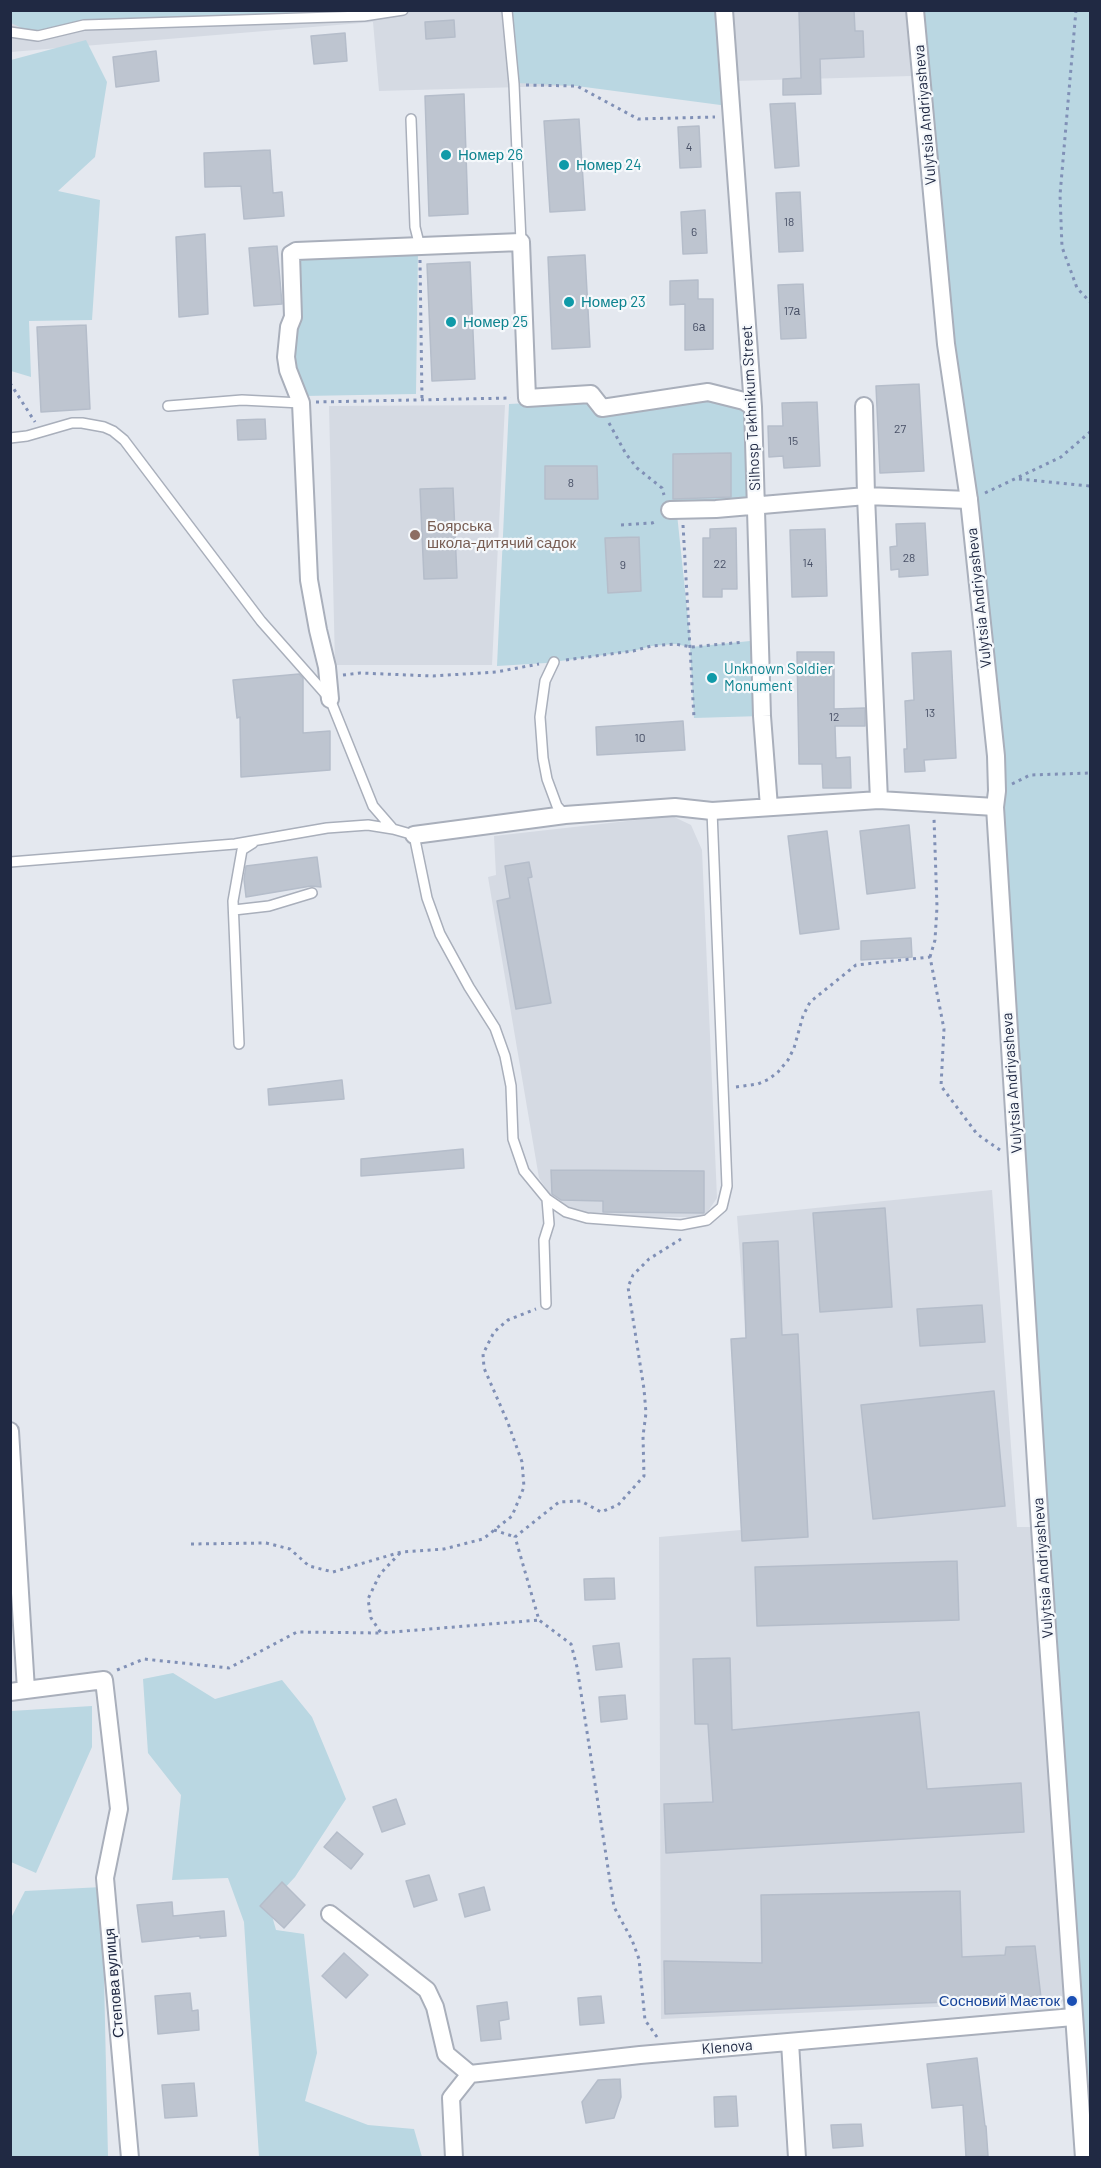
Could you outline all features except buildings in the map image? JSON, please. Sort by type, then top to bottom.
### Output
[{"type":"street","name":"Silhosp Tekhnikum Street","points":[[724,10],[753,407],[762,716],[769,807]]},
{"type":"street","name":"Vulytsia Andriyasheva","points":[[915,10],[946,344],[969,500],[996,756],[996,799],[1017,1161],[1084,2157]]},
{"type":"street","points":[[330,699],[327,667],[309,580],[301,403],[288,370],[286,357],[289,327],[293,318],[291,254],[521,242],[527,398],[591,394],[602,408],[708,392],[744,400],[753,407]]},
{"type":"street","points":[[864,406],[879,800]]},
{"type":"street","points":[[676,510],[866,496],[969,500]]},
{"type":"street","points":[[414,835],[566,815],[675,807],[712,811],[879,800],[934,803],[996,799]]},
{"type":"street","points":[[10,1431],[18,1691],[104,1680]]},
{"type":"street","name":"Степова вулиця","points":[[104,1680],[119,1809],[105,1878],[130,2157]]},
{"type":"street","points":[[330,1914],[427,1990],[435,2007],[446,2054],[470,2074],[452,2098],[454,2157]]},
{"type":"street","name":"Klenova","points":[[470,2074],[673,2052],[1073,2017]]},
{"type":"street","points":[[790,2042],[797,2157]]},
{"type":"lane","points":[[10,32],[38,36],[84,25],[364,16],[404,10]]},
{"type":"lane","points":[[507,10],[514,84],[521,242]]},
{"type":"lane","points":[[411,119],[415,227],[420,247]]},
{"type":"lane","points":[[168,406],[242,400],[301,403]]},
{"type":"lane","points":[[10,438],[27,436],[72,423],[82,423],[113,431],[124,440],[261,621],[330,699],[373,806],[393,829]]},
{"type":"lane","points":[[554,662],[545,681],[540,717],[543,758],[547,779],[557,806],[566,815]]},
{"type":"lane","points":[[10,862],[255,841],[327,828],[368,825],[414,835],[427,898],[440,934],[495,1028],[505,1056],[511,1086],[513,1139],[524,1171],[547,1199],[566,1212],[587,1218],[681,1225],[707,1220],[722,1207],[727,1186],[712,811]]},
{"type":"lane","points":[[239,1044],[234,910],[237,871],[242,850],[255,841]]},
{"type":"lane","points":[[234,910],[269,906],[312,892]]},
{"type":"lane","points":[[546,1304],[544,1240],[549,1224],[547,1199]]},
{"type":"path","points":[[1076,10],[1060,195],[1062,247],[1077,288],[1090,302]]},
{"type":"path","points":[[514,84],[577,86],[638,119],[732,116]]},
{"type":"path","points":[[420,247],[422,399]]},
{"type":"path","points":[[10,383],[42,431]]},
{"type":"path","points":[[301,403],[527,398]]},
{"type":"path","points":[[602,408],[617,439],[637,468],[662,488],[676,510],[694,718]]},
{"type":"path","points":[[969,500],[1018,479],[1061,456],[1090,432]]},
{"type":"path","points":[[1018,479],[1090,486]]},
{"type":"path","points":[[621,525],[652,523],[676,510]]},
{"type":"path","points":[[996,799],[1030,775],[1090,773]]},
{"type":"path","points":[[934,803],[937,907],[935,940],[930,957],[944,1029],[941,1086],[977,1134],[1017,1161]]},
{"type":"path","points":[[724,1098],[735,1087],[758,1084],[778,1072],[794,1048],[803,1016],[810,1002],[856,965],[930,957]]},
{"type":"path","points":[[514,1537],[559,1502],[581,1501],[601,1512],[618,1505],[644,1476],[643,1436],[646,1413],[644,1389],[628,1287],[633,1275],[649,1259],[684,1237]]},
{"type":"path","points":[[191,1544],[266,1543],[290,1549],[309,1566],[333,1572],[401,1552],[444,1549],[483,1539],[512,1516],[524,1487],[522,1462],[484,1368],[483,1354],[494,1332],[508,1320],[546,1304]]},
{"type":"path","points":[[494,1530],[514,1537]]},
{"type":"path","points":[[514,1537],[539,1620],[571,1644],[577,1667],[614,1907],[632,1940],[639,1959],[645,2020],[657,2037],[673,2052]]},
{"type":"path","points":[[381,1633],[371,1618],[368,1599],[380,1574],[401,1552]]},
{"type":"path","points":[[104,1680],[117,1676],[117,1671],[144,1659],[229,1668],[297,1632],[381,1633],[539,1620]]},
{"type":"shaded area","points":[[11,10],[906,10],[911,76],[379,91],[373,22],[11,52]]},
{"type":"shaded area","points":[[11,10],[304,11],[298,16],[30,32],[11,23]]},
{"type":"shaded area","points":[[715,10],[723,13],[728,106],[577,86],[517,83],[509,11]]},
{"type":"shaded area","points":[[920,11],[1090,11],[1090,2157],[995,807]]},
{"type":"shaded area","points":[[86,40],[107,82],[95,157],[58,191],[100,200],[92,320],[29,321],[31,377],[11,371],[11,60]]},
{"type":"shaded area","points":[[418,251],[416,394],[304,396],[290,362],[296,258]]},
{"type":"shaded area","points":[[708,392],[744,401],[756,505],[677,514],[691,647],[760,640],[762,716],[694,718],[690,647],[675,644],[546,663],[497,666],[509,404],[591,400],[602,408]]},
{"type":"shaded area","name":"Боярська школа-дитячий садок","points":[[505,405],[492,665],[335,665],[329,406]]},
{"type":"shaded area","points":[[672,816],[691,825],[702,850],[717,1198],[704,1217],[604,1217],[556,1204],[539,1178],[488,877],[496,875],[494,836]]},
{"type":"shaded area","points":[[992,1190],[1017,1527],[1040,1527],[1072,2001],[661,2019],[659,1537],[741,1530],[731,1339],[746,1337],[737,1216]]},
{"type":"shaded area","points":[[173,1673],[215,1699],[282,1680],[312,1717],[346,1799],[295,1877],[269,1905],[276,1930],[304,1934],[317,2053],[305,2101],[368,2125],[414,2129],[422,2157],[259,2157],[244,1922],[228,1878],[172,1880],[181,1795],[148,1753],[143,1679]]},
{"type":"shaded area","points":[[92,1706],[92,1747],[36,1873],[11,1862],[11,1711]]},
{"type":"shaded area","points":[[102,1887],[108,2157],[11,2158],[11,1918],[25,1891]]},
{"type":"place","name":"Номер 26","points":[[446,155]]},
{"type":"place","name":"Номер 24","points":[[564,165]]},
{"type":"place","name":"Номер 23","points":[[569,302]]},
{"type":"place","name":"Номер 25","points":[[451,322]]},
{"type":"place","name":"Боярська школа-дитячий садок","points":[[415,535]]},
{"type":"place","name":"Unknown Soldier Monument","points":[[712,678]]},
{"type":"place","name":"Сосновий Маєток","points":[[1072,2001]]}]
